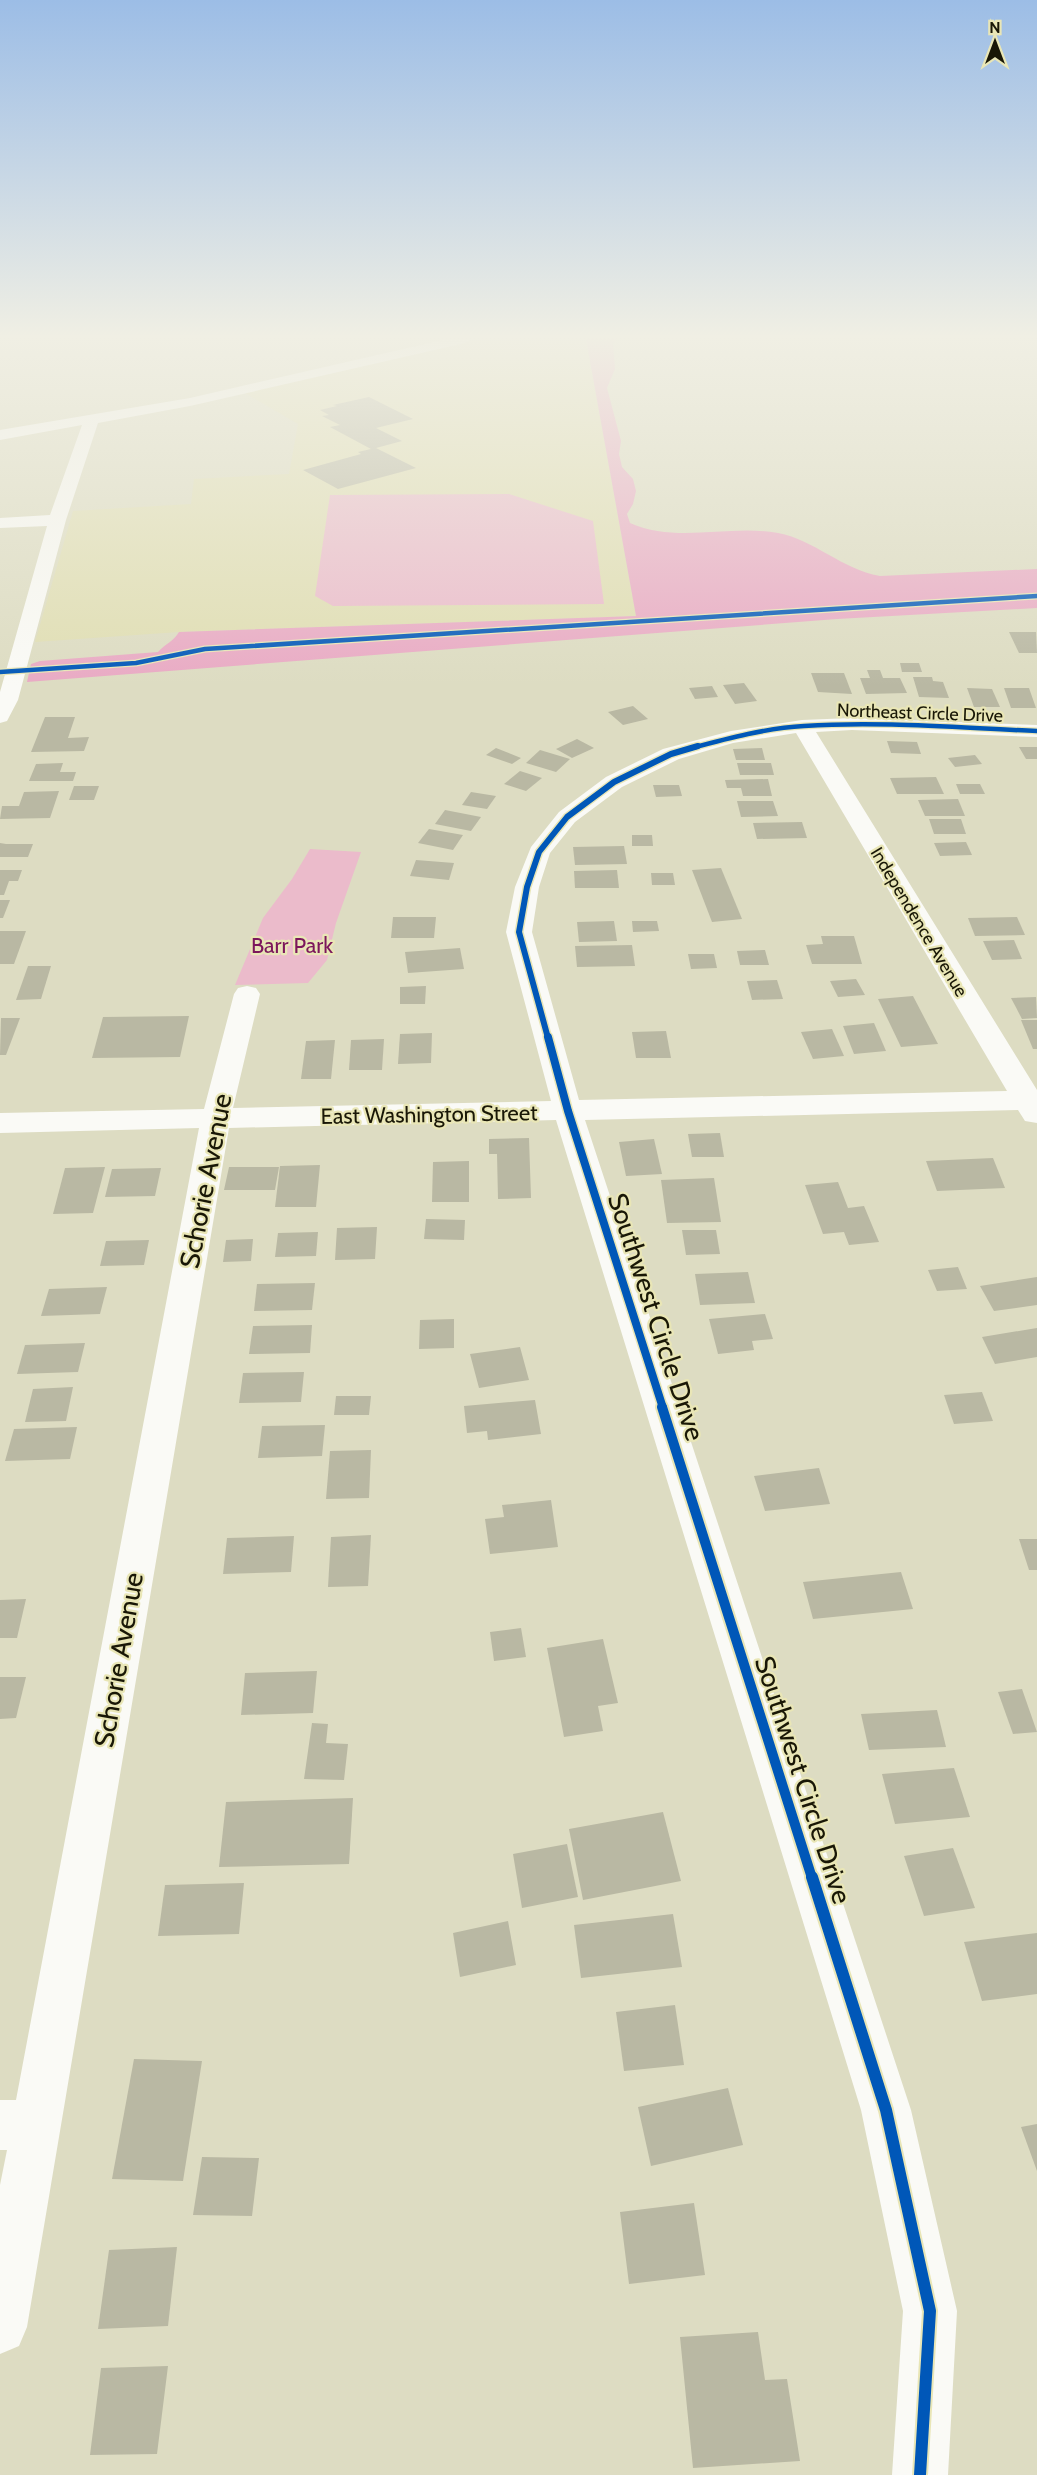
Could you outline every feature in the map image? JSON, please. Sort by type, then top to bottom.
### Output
[{"type":"street","points":[[0,717],[8,700],[57,520],[79,454]]},
{"type":"street","points":[[0,524],[57,520]]},
{"type":"street","name":"Northeast Circle Drive","points":[[568,1111],[519,932],[527,887],[539,852],[567,817],[614,782],[671,754],[731,736],[802,726],[852,724],[1037,731]]},
{"type":"street","name":"Independence Avenue","points":[[802,726],[1033,1106]]},
{"type":"street","name":"Schorie Avenue","points":[[0,2327],[18,2125],[216,1118],[247,994]]},
{"type":"street","name":"East Washington Street","points":[[0,1123],[568,1111],[1033,1106]]},
{"type":"street","name":"Southwest Circle Drive","points":[[568,1111],[886,2110],[930,2312],[920,2475]]},
{"type":"shaded area","points":[[293,454],[607,454],[636,616],[179,632],[35,642],[73,511],[191,504],[194,479],[289,474]]},
{"type":"shaded area","points":[[607,454],[619,454],[622,467],[633,479],[636,491],[633,504],[627,514],[630,523],[648,529],[685,533],[759,531],[778,533],[804,542],[853,567],[880,576],[1037,569],[1037,608],[837,619],[27,682],[31,664],[40,661],[158,652],[179,632],[636,616]]},
{"type":"green space","points":[[509,494],[593,521],[604,604],[333,606],[315,596],[330,495]]},
{"type":"green space","name":"Barr Park","points":[[310,849],[361,852],[336,923],[327,960],[308,983],[235,985],[263,918],[292,879]]},
{"type":"building","points":[[359,454],[389,454],[416,468],[338,489],[303,470]]},
{"type":"building","points":[[1009,632],[1036,632],[1037,653],[1019,653]]},
{"type":"building","points":[[900,663],[919,663],[922,672],[902,672]]},
{"type":"building","points":[[867,670],[880,670],[883,678],[900,678],[907,693],[866,694],[860,678],[870,678]]},
{"type":"building","points":[[811,673],[844,673],[852,694],[818,692]]},
{"type":"building","points":[[913,677],[932,677],[933,681],[943,682],[949,698],[919,697]]},
{"type":"building","points":[[744,683],[757,701],[735,704],[723,685]]},
{"type":"building","points":[[712,686],[718,697],[695,699],[689,688]]},
{"type":"building","points":[[967,688],[992,689],[1000,707],[974,707]]},
{"type":"building","points":[[1004,688],[1029,688],[1036,708],[1011,708]]},
{"type":"building","points":[[633,706],[648,719],[623,725],[608,712]]},
{"type":"building","points":[[45,717],[75,717],[68,738],[89,737],[84,751],[31,752]]},
{"type":"building","points":[[577,739],[594,748],[572,758],[556,749]]},
{"type":"building","points":[[887,741],[917,742],[921,754],[891,753]]},
{"type":"building","points":[[1019,747],[1037,747],[1037,759],[1026,759]]},
{"type":"building","points":[[496,748],[521,758],[512,764],[486,755]]},
{"type":"building","points":[[762,748],[765,760],[736,760],[733,749]]},
{"type":"building","points":[[540,750],[570,759],[556,772],[526,763]]},
{"type":"building","points":[[975,755],[982,764],[955,767],[948,758]]},
{"type":"building","points":[[63,763],[60,772],[76,772],[73,781],[29,781],[36,764]]},
{"type":"building","points":[[737,763],[771,763],[774,775],[740,775]]},
{"type":"building","points":[[520,771],[542,778],[526,791],[504,784]]},
{"type":"building","points":[[936,777],[944,794],[897,794],[890,778]]},
{"type":"building","points":[[768,779],[772,796],[743,796],[741,788],[727,788],[725,780]]},
{"type":"building","points":[[956,784],[980,784],[985,794],[960,794]]},
{"type":"building","points":[[653,785],[679,785],[682,796],[656,797]]},
{"type":"building","points":[[74,786],[99,786],[94,800],[69,800]]},
{"type":"building","points":[[59,791],[50,818],[0,819],[2,806],[19,806],[24,792]]},
{"type":"building","points":[[471,792],[496,796],[487,809],[462,805]]},
{"type":"building","points":[[958,799],[965,816],[925,816],[918,800]]},
{"type":"building","points":[[737,801],[773,801],[778,816],[741,817]]},
{"type":"building","points":[[445,810],[481,817],[471,831],[435,824]]},
{"type":"building","points":[[929,819],[961,819],[966,834],[934,834]]},
{"type":"building","points":[[802,822],[807,838],[757,839],[753,823]]},
{"type":"building","points":[[429,829],[463,835],[453,850],[418,843]]},
{"type":"building","points":[[632,835],[652,835],[653,846],[632,846]]},
{"type":"building","points":[[966,842],[972,855],[940,856],[934,843]]},
{"type":"building","points":[[0,843],[33,844],[28,857],[0,857]]},
{"type":"building","points":[[624,846],[627,864],[575,865],[573,847]]},
{"type":"building","points":[[416,860],[454,863],[449,880],[410,876]]},
{"type":"building","points":[[721,868],[742,919],[712,922],[692,870]]},
{"type":"building","points":[[0,870],[22,870],[18,881],[9,881],[4,895],[0,895]]},
{"type":"building","points":[[617,870],[619,888],[575,888],[574,871]]},
{"type":"building","points":[[651,873],[673,873],[675,885],[652,885]]},
{"type":"building","points":[[0,900],[10,900],[3,918],[0,918]]},
{"type":"building","points":[[393,917],[436,917],[434,938],[391,938]]},
{"type":"building","points":[[1017,917],[1025,935],[975,936],[968,918]]},
{"type":"building","points":[[614,921],[617,941],[579,942],[577,922]]},
{"type":"building","points":[[632,921],[657,921],[659,931],[633,932]]},
{"type":"building","points":[[0,931],[26,931],[14,964],[0,964]]},
{"type":"building","points":[[821,936],[854,936],[862,964],[812,964],[806,945],[823,944]]},
{"type":"building","points":[[1014,940],[1022,959],[992,960],[983,941]]},
{"type":"building","points":[[632,945],[635,966],[577,967],[575,946]]},
{"type":"building","points":[[460,948],[464,969],[408,973],[405,952]]},
{"type":"building","points":[[765,950],[769,965],[740,965],[737,951]]},
{"type":"building","points":[[688,954],[714,954],[717,968],[691,969]]},
{"type":"building","points":[[28,966],[51,966],[41,999],[16,1000]]},
{"type":"building","points":[[856,979],[865,995],[838,997],[830,981]]},
{"type":"building","points":[[777,980],[783,999],[752,1000],[747,981]]},
{"type":"building","points":[[426,986],[425,1004],[400,1004],[400,987]]},
{"type":"building","points":[[913,996],[938,1044],[901,1047],[878,999]]},
{"type":"building","points":[[1036,997],[1037,1018],[1022,1019],[1011,998]]},
{"type":"building","points":[[189,1016],[180,1057],[92,1058],[103,1017]]},
{"type":"building","points":[[1,1018],[20,1018],[6,1055],[0,1055]]},
{"type":"building","points":[[1021,1020],[1037,1020],[1037,1049],[1033,1049]]},
{"type":"building","points":[[874,1023],[886,1051],[854,1054],[843,1026]]},
{"type":"building","points":[[832,1029],[844,1056],[813,1059],[801,1032]]},
{"type":"building","points":[[666,1031],[671,1058],[636,1058],[632,1032]]},
{"type":"building","points":[[432,1033],[431,1063],[398,1064],[400,1034]]},
{"type":"building","points":[[384,1039],[382,1070],[349,1070],[351,1040]]},
{"type":"building","points":[[335,1040],[331,1079],[301,1079],[306,1041]]},
{"type":"building","points":[[720,1133],[724,1157],[692,1157],[688,1134]]},
{"type":"building","points":[[529,1138],[531,1198],[498,1199],[497,1154],[489,1154],[489,1139]]},
{"type":"building","points":[[654,1139],[662,1174],[626,1176],[619,1142]]},
{"type":"building","points":[[993,1158],[1005,1188],[937,1191],[926,1161]]},
{"type":"building","points":[[469,1161],[469,1202],[432,1202],[433,1162]]},
{"type":"building","points":[[320,1165],[316,1207],[275,1207],[280,1166]]},
{"type":"building","points":[[105,1167],[93,1213],[53,1214],[65,1168]]},
{"type":"building","points":[[229,1167],[279,1167],[275,1190],[224,1190]]},
{"type":"building","points":[[161,1168],[155,1196],[105,1197],[112,1169]]},
{"type":"building","points":[[714,1178],[721,1222],[667,1223],[661,1180]]},
{"type":"building","points":[[838,1182],[848,1208],[864,1206],[879,1242],[849,1245],[844,1232],[823,1234],[805,1185]]},
{"type":"building","points":[[426,1219],[465,1220],[464,1240],[424,1239]]},
{"type":"building","points":[[377,1227],[375,1259],[335,1260],[337,1228]]},
{"type":"building","points":[[682,1230],[716,1230],[720,1254],[686,1255]]},
{"type":"building","points":[[318,1232],[316,1256],[275,1257],[278,1233]]},
{"type":"building","points":[[253,1239],[251,1261],[223,1262],[226,1240]]},
{"type":"building","points":[[149,1240],[144,1265],[100,1266],[106,1241]]},
{"type":"building","points":[[958,1267],[967,1289],[937,1291],[928,1270]]},
{"type":"building","points":[[748,1272],[755,1303],[700,1305],[695,1274]]},
{"type":"building","points":[[1037,1277],[1037,1305],[994,1311],[980,1286]]},
{"type":"building","points":[[315,1283],[312,1310],[254,1311],[257,1284]]},
{"type":"building","points":[[107,1287],[100,1314],[41,1316],[49,1289]]},
{"type":"building","points":[[765,1314],[773,1339],[752,1341],[754,1350],[718,1354],[709,1319]]},
{"type":"building","points":[[454,1319],[454,1348],[419,1349],[420,1320]]},
{"type":"building","points":[[312,1325],[310,1353],[249,1354],[253,1326]]},
{"type":"building","points":[[1037,1328],[1037,1357],[995,1364],[982,1337]]},
{"type":"building","points":[[85,1343],[78,1372],[17,1374],[25,1345]]},
{"type":"building","points":[[520,1347],[529,1380],[479,1388],[470,1354]]},
{"type":"building","points":[[304,1372],[301,1402],[239,1403],[243,1373]]},
{"type":"building","points":[[73,1387],[66,1421],[25,1422],[33,1389]]},
{"type":"building","points":[[982,1392],[993,1421],[954,1424],[944,1395]]},
{"type":"building","points":[[336,1396],[371,1396],[369,1415],[334,1415]]},
{"type":"building","points":[[535,1400],[541,1434],[488,1440],[487,1431],[467,1433],[464,1406]]},
{"type":"building","points":[[325,1425],[322,1456],[258,1458],[262,1426]]},
{"type":"building","points":[[77,1427],[70,1459],[5,1461],[14,1429]]},
{"type":"building","points":[[371,1450],[369,1498],[326,1499],[330,1451]]},
{"type":"building","points":[[819,1468],[830,1504],[765,1511],[754,1476]]},
{"type":"building","points":[[551,1500],[558,1547],[490,1554],[485,1519],[504,1517],[502,1505]]},
{"type":"building","points":[[371,1535],[368,1586],[328,1587],[331,1537]]},
{"type":"building","points":[[294,1536],[291,1572],[223,1574],[227,1538]]},
{"type":"building","points":[[1019,1539],[1037,1539],[1037,1570],[1029,1570]]},
{"type":"building","points":[[901,1572],[913,1609],[813,1619],[803,1582]]},
{"type":"building","points":[[26,1599],[17,1638],[0,1638],[0,1600]]},
{"type":"building","points":[[521,1628],[526,1657],[494,1661],[490,1632]]},
{"type":"building","points":[[603,1639],[618,1703],[598,1706],[603,1731],[564,1737],[547,1648]]},
{"type":"building","points":[[317,1671],[313,1713],[241,1715],[245,1673]]},
{"type":"building","points":[[0,1677],[26,1677],[16,1718],[0,1719]]},
{"type":"building","points":[[1022,1689],[1037,1732],[1013,1734],[998,1692]]},
{"type":"building","points":[[937,1710],[946,1747],[869,1750],[861,1714]]},
{"type":"building","points":[[312,1723],[328,1724],[326,1743],[348,1744],[344,1780],[304,1779]]},
{"type":"building","points":[[954,1768],[970,1817],[895,1824],[882,1774]]},
{"type":"building","points":[[353,1798],[349,1864],[219,1867],[226,1802]]},
{"type":"building","points":[[663,1812],[681,1881],[583,1900],[569,1829]]},
{"type":"building","points":[[567,1844],[578,1897],[522,1908],[513,1854]]},
{"type":"building","points":[[953,1848],[975,1908],[924,1916],[904,1856]]},
{"type":"building","points":[[244,1883],[239,1934],[158,1936],[165,1885]]},
{"type":"building","points":[[673,1914],[682,1967],[581,1978],[574,1925]]},
{"type":"building","points":[[508,1921],[516,1965],[460,1977],[453,1933]]},
{"type":"building","points":[[1037,1933],[1037,1994],[982,2001],[964,1942]]},
{"type":"building","points":[[675,2005],[684,2065],[624,2071],[616,2012]]},
{"type":"building","points":[[134,2059],[202,2061],[183,2181],[112,2179]]},
{"type":"building","points":[[728,2088],[743,2145],[651,2166],[638,2107]]},
{"type":"building","points":[[1037,2124],[1037,2171],[1021,2127]]},
{"type":"building","points":[[202,2157],[259,2158],[252,2216],[193,2215]]},
{"type":"building","points":[[694,2203],[705,2275],[629,2284],[620,2212]]},
{"type":"building","points":[[177,2247],[168,2326],[98,2329],[109,2250]]},
{"type":"building","points":[[758,2332],[765,2380],[787,2379],[800,2461],[693,2468],[680,2337]]},
{"type":"building","points":[[168,2366],[157,2454],[90,2455],[101,2368]]},
{"type":"cycle path","points":[[0,672],[136,663],[205,649],[1037,596]]},
{"type":"cycle path","points":[[920,2475],[930,2311],[886,2110],[568,1111],[519,932],[527,887],[539,852],[567,817],[614,782],[671,754],[731,737],[802,726],[852,724],[1037,731]]}]
